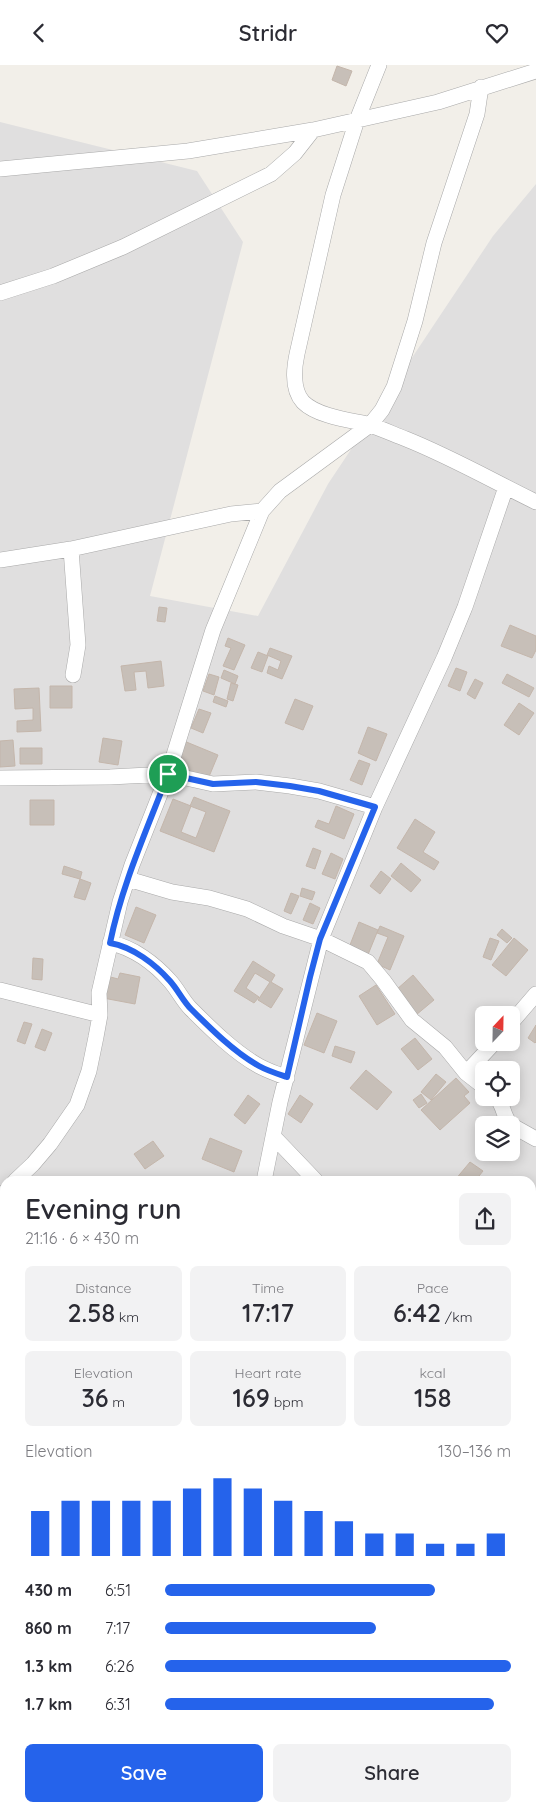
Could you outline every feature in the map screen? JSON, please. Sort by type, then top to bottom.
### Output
[{"type":"street","points":[[379,65],[357,120],[333,195],[298,345],[295,382],[303,401],[320,412],[370,425],[442,453],[536,502]]},
{"type":"street","points":[[0,169],[188,151],[313,130],[438,102],[536,71]]},
{"type":"street","points":[[20,1176],[50,1144],[77,1105],[89,1071],[100,1015],[99,993],[120,902],[168,774],[213,630],[262,511],[280,491],[370,425],[382,410],[394,387],[415,321],[434,243],[477,114],[481,87]]},
{"type":"street","points":[[0,293],[53,276],[123,247],[248,186],[284,163],[295,153],[313,130]]},
{"type":"street","points":[[265,1176],[320,939],[375,807],[444,658],[465,607],[506,487]]},
{"type":"street","points":[[0,560],[72,549],[198,520],[247,511],[262,511]]},
{"type":"street","points":[[72,549],[78,645],[73,675]]},
{"type":"street","points":[[0,778],[110,777],[168,774],[213,784],[256,782],[290,786],[336,795],[375,807]]},
{"type":"street","points":[[128,879],[172,892],[209,898],[247,909],[283,926],[320,939],[368,962],[412,1020],[445,1047],[466,1073],[475,1080]]},
{"type":"street","points":[[110,943],[119,945],[141,956],[158,969],[170,981],[190,1008],[239,1053],[259,1066],[287,1077]]},
{"type":"street","points":[[0,990],[100,1015]]},
{"type":"street","points":[[520,1013],[536,994]]},
{"type":"street","points":[[466,1073],[487,1051]]},
{"type":"street","points":[[520,1130],[536,1139]]},
{"type":"street","points":[[273,1136],[311,1176]]},
{"type":"shaded area","points":[[0,122],[197,171],[243,242],[150,596],[258,616],[328,484],[493,236],[536,184],[536,1176],[0,1176]]},
{"type":"building","points":[[337,66],[352,71],[346,86],[332,80]]},
{"type":"building","points":[[159,607],[167,608],[165,622],[157,621]]},
{"type":"building","points":[[510,625],[536,636],[536,650],[532,658],[501,646]]},
{"type":"building","points":[[228,638],[245,645],[234,670],[223,666],[231,648],[225,646]]},
{"type":"building","points":[[270,648],[292,656],[282,679],[267,673],[269,666],[278,670],[281,661],[267,655]]},
{"type":"building","points":[[258,652],[268,656],[262,672],[251,668]]},
{"type":"building","points":[[161,661],[164,686],[148,688],[146,671],[134,672],[136,690],[125,691],[121,666]]},
{"type":"building","points":[[456,668],[467,672],[460,691],[448,686]]},
{"type":"building","points":[[224,670],[238,676],[235,684],[221,678]]},
{"type":"building","points":[[209,674],[219,677],[214,695],[203,691]]},
{"type":"building","points":[[507,674],[534,688],[529,697],[502,683]]},
{"type":"building","points":[[475,679],[483,683],[475,699],[467,694]]},
{"type":"building","points":[[231,683],[238,685],[233,701],[227,699]]},
{"type":"building","points":[[50,686],[72,686],[72,708],[50,708]]},
{"type":"building","points":[[39,688],[41,731],[17,732],[17,721],[33,720],[33,708],[15,709],[14,689]]},
{"type":"building","points":[[215,696],[228,701],[226,707],[213,702]]},
{"type":"building","points":[[295,699],[313,706],[303,730],[285,723]]},
{"type":"building","points":[[519,703],[534,713],[519,735],[504,725]]},
{"type":"building","points":[[199,709],[211,713],[203,733],[191,728]]},
{"type":"building","points":[[368,727],[387,734],[376,761],[358,753]]},
{"type":"building","points":[[103,738],[122,741],[118,765],[99,762]]},
{"type":"building","points":[[13,740],[15,766],[0,767],[0,741]]},
{"type":"building","points":[[184,741],[218,755],[208,779],[174,765]]},
{"type":"building","points":[[20,748],[42,748],[42,764],[20,764]]},
{"type":"building","points":[[359,760],[370,764],[362,785],[350,780]]},
{"type":"building","points":[[194,797],[230,811],[214,852],[160,831],[173,799],[190,806]],"holes":[[[191,806],[206,812],[196,838],[181,832]]]},
{"type":"building","points":[[30,800],[54,800],[54,825],[30,825]]},
{"type":"building","points":[[336,806],[354,814],[344,839],[315,827],[318,820],[329,824]]},
{"type":"building","points":[[415,819],[435,832],[423,852],[439,862],[434,870],[397,848]]},
{"type":"building","points":[[313,848],[321,851],[315,869],[306,866]]},
{"type":"building","points":[[331,853],[343,859],[335,879],[322,874]]},
{"type":"building","points":[[401,863],[421,880],[411,892],[391,876]]},
{"type":"building","points":[[64,866],[82,872],[80,879],[62,874]]},
{"type":"building","points":[[381,871],[391,879],[380,894],[370,886]]},
{"type":"building","points":[[80,879],[91,883],[85,900],[74,897]]},
{"type":"building","points":[[302,888],[315,892],[312,900],[300,896]]},
{"type":"building","points":[[291,893],[299,896],[291,914],[284,911]]},
{"type":"building","points":[[310,903],[320,908],[313,924],[303,920]]},
{"type":"building","points":[[136,907],[156,915],[144,943],[125,935]]},
{"type":"building","points":[[359,922],[378,930],[367,957],[348,950]]},
{"type":"building","points":[[380,926],[404,936],[390,970],[377,964],[388,937],[377,933]]},
{"type":"building","points":[[502,929],[512,938],[507,943],[497,935]]},
{"type":"building","points":[[490,938],[499,941],[491,960],[483,957]]},
{"type":"building","points":[[514,938],[528,950],[506,976],[492,965]]},
{"type":"building","points":[[33,958],[43,959],[42,980],[32,979]]},
{"type":"building","points":[[253,961],[275,975],[271,982],[283,989],[271,1008],[258,1000],[270,982],[255,973],[246,988],[259,997],[254,1003],[234,991]]},
{"type":"building","points":[[120,973],[140,977],[135,1004],[103,998],[107,976],[118,979]]},
{"type":"building","points":[[413,975],[434,1000],[416,1015],[396,990]]},
{"type":"building","points":[[376,985],[395,1014],[377,1025],[359,996]]},
{"type":"building","points":[[317,1013],[337,1021],[324,1053],[304,1045]]},
{"type":"building","points":[[24,1022],[32,1024],[25,1044],[17,1041]]},
{"type":"building","points":[[536,1025],[536,1042],[535,1043],[528,1038]]},
{"type":"building","points":[[42,1029],[52,1033],[45,1051],[35,1047]]},
{"type":"building","points":[[415,1038],[432,1059],[418,1070],[401,1049]]},
{"type":"building","points":[[335,1046],[355,1052],[351,1063],[332,1056]]},
{"type":"building","points":[[366,1070],[392,1092],[377,1110],[350,1088]]},
{"type":"building","points":[[436,1074],[446,1082],[431,1100],[421,1092]]},
{"type":"building","points":[[456,1078],[469,1092],[464,1096],[470,1103],[440,1130],[421,1110]]},
{"type":"building","points":[[421,1094],[427,1103],[419,1108],[413,1100]]},
{"type":"building","points":[[248,1095],[260,1104],[245,1124],[234,1115]]},
{"type":"building","points":[[300,1095],[313,1104],[301,1123],[288,1114]]},
{"type":"building","points":[[210,1138],[242,1151],[234,1172],[202,1159]]},
{"type":"building","points":[[153,1141],[164,1156],[145,1169],[134,1154]]},
{"type":"building","points":[[470,1162],[483,1171],[479,1176],[458,1176]]},
{"type":"route","points":[[168,774],[213,784],[256,782],[290,786],[344,797],[375,807],[320,939],[287,1077],[259,1066],[239,1053],[190,1008],[170,981],[158,969],[141,956],[119,945],[110,943],[120,902],[132,865],[168,774]]}]
